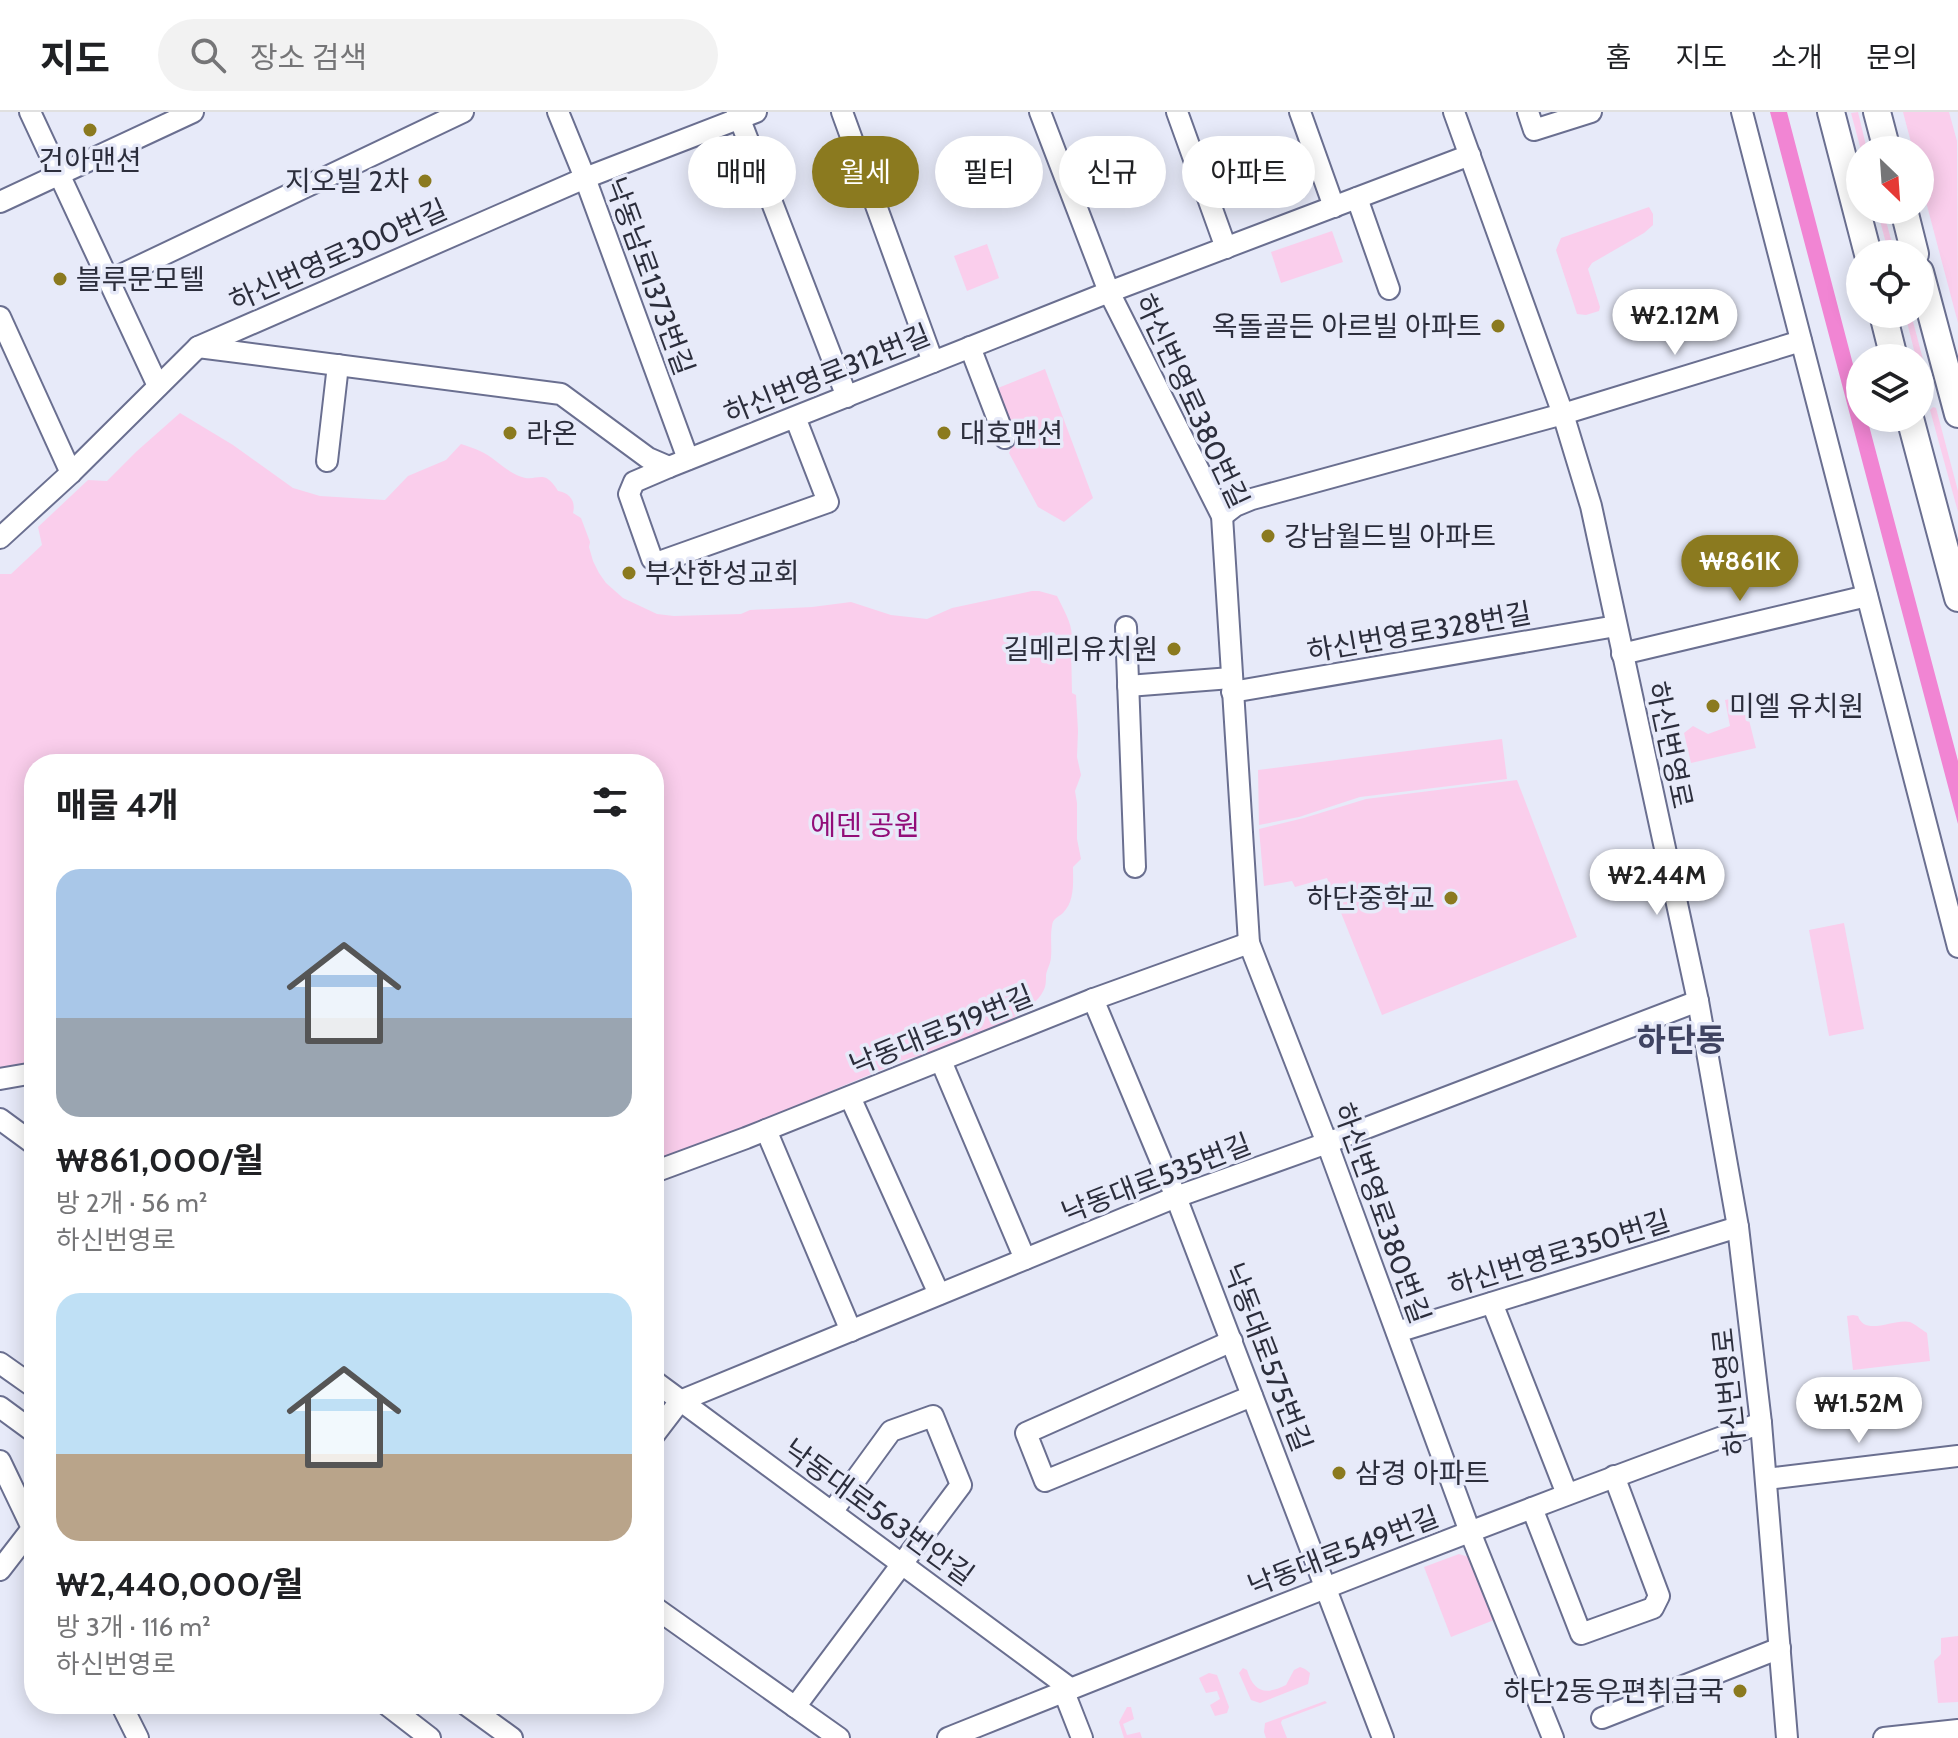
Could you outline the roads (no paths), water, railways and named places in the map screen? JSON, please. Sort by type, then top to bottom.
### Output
[{"type":"main road","points":[[1831,112],[1864,240]]},
{"type":"main road","points":[[1877,112],[1883,136]]},
{"type":"main road","points":[[1934,324],[1958,414]]},
{"type":"main road","points":[[1914,432],[1958,598]]},
{"type":"street","points":[[30,112],[158,386]]},
{"type":"street","points":[[0,202],[193,112]]},
{"type":"street","points":[[110,280],[463,112]]},
{"type":"street","name":"낙동남로1373번길","points":[[558,112],[688,459]]},
{"type":"street","points":[[842,112],[933,362]]},
{"type":"street","name":"하신번영로380번길","points":[[1040,112],[1109,292],[1222,516],[1249,943],[1327,1143],[1470,1532],[1553,1738]]},
{"type":"street","points":[[1177,112],[1226,248]]},
{"type":"street","points":[[1300,112],[1334,207]]},
{"type":"street","name":"하신번영로","points":[[1454,112],[1563,414],[1591,506],[1698,1001],[1738,1227],[1761,1423],[1787,1738]]},
{"type":"street","points":[[1528,112],[1534,130],[1591,112]]},
{"type":"street","points":[[1742,112],[1958,947]]},
{"type":"street","points":[[744,114],[847,397]]},
{"type":"street","name":"하신번영로300번길","points":[[0,538],[71,473],[198,347],[585,178],[744,114]]},
{"type":"street","name":"하신번영로312번길","points":[[795,417],[828,502],[659,562],[652,559],[629,494],[634,482],[688,459],[1109,292],[1470,155]]},
{"type":"street","points":[[1357,198],[1389,289]]},
{"type":"street","points":[[0,317],[71,473]]},
{"type":"street","points":[[1222,516],[1252,499],[1563,414],[1801,341]]},
{"type":"street","points":[[198,347],[561,394],[648,458],[669,467]]},
{"type":"street","points":[[970,347],[1005,438]]},
{"type":"street","points":[[327,461],[338,365]]},
{"type":"street","points":[[1622,654],[1867,596]]},
{"type":"street","name":"하신번영로328번길","points":[[1128,686],[1231,685],[1616,626]]},
{"type":"street","points":[[1126,627],[1135,867]]},
{"type":"street","name":"낙동대로519번길","points":[[664,1168],[1093,999],[1249,943]]},
{"type":"street","name":"낙동대로575번길","points":[[1093,999],[1176,1197],[1383,1738]]},
{"type":"street","name":"낙동대로535번길","points":[[680,1401],[1176,1197],[1327,1143],[1698,1001]]},
{"type":"street","points":[[941,1061],[1025,1259]]},
{"type":"street","points":[[0,1079],[24,1075]]},
{"type":"street","points":[[850,1097],[939,1294]]},
{"type":"street","points":[[0,1119],[24,1137]]},
{"type":"street","points":[[766,1130],[851,1331]]},
{"type":"street","name":"하신번영로350번길","points":[[1397,1332],[1738,1227]]},
{"type":"street","points":[[1492,1303],[1567,1494]]},
{"type":"street","points":[[1232,1341],[1026,1433],[1045,1481],[1252,1396]]},
{"type":"street","points":[[0,1363],[24,1380]]},
{"type":"street","name":"낙동대로563번안길","points":[[664,1389],[903,1563],[1068,1690]]},
{"type":"street","points":[[664,1422],[680,1401]]},
{"type":"street","points":[[0,1407],[24,1425]]},
{"type":"street","points":[[795,1707],[961,1485],[933,1416],[891,1431],[832,1512]]},
{"type":"street","name":"낙동대로549번길","points":[[948,1738],[1326,1586],[1761,1423]]},
{"type":"street","points":[[1766,1479],[1958,1456]]},
{"type":"street","points":[[0,1461],[24,1510]]},
{"type":"street","points":[[1532,1508],[1581,1634],[1653,1608],[1659,1596],[1614,1476]]},
{"type":"street","points":[[0,1570],[24,1540]]},
{"type":"street","points":[[664,1614],[839,1738]]},
{"type":"street","points":[[1602,1718],[1780,1648]]},
{"type":"street","points":[[1068,1690],[1082,1738]]},
{"type":"street","points":[[126,1714],[138,1738]]},
{"type":"street","points":[[399,1714],[430,1738]]},
{"type":"street","points":[[479,1714],[512,1738]]},
{"type":"street","points":[[1884,1738],[1958,1730]]},
{"type":"place","name":"건아맨션","points":[[90,130]]},
{"type":"place","name":"지오빌 2차","points":[[425,181]]},
{"type":"place","name":"블루문모텔","points":[[60,279]]},
{"type":"place","name":"옥돌골든 아르빌 아파트","points":[[1498,326]]},
{"type":"place","name":"라온","points":[[510,433]]},
{"type":"place","name":"대호맨션","points":[[944,433]]},
{"type":"place","name":"강남월드빌 아파트","points":[[1268,536]]},
{"type":"place","name":"부산한성교회","points":[[629,573]]},
{"type":"place","name":"길메리유치원","points":[[1174,649]]},
{"type":"place","name":"미엘 유치원","points":[[1713,706]]},
{"type":"place","name":"하단중학교","points":[[1451,898]]},
{"type":"place","name":"삼경 아파트","points":[[1339,1473]]},
{"type":"place","name":"하단2동우편취급국","points":[[1740,1691]]},
{"type":"district","name":"하단동","points":[[1681,1039]]},
{"type":"park label","name":"에덴 공원","points":[[865,825]]}]
